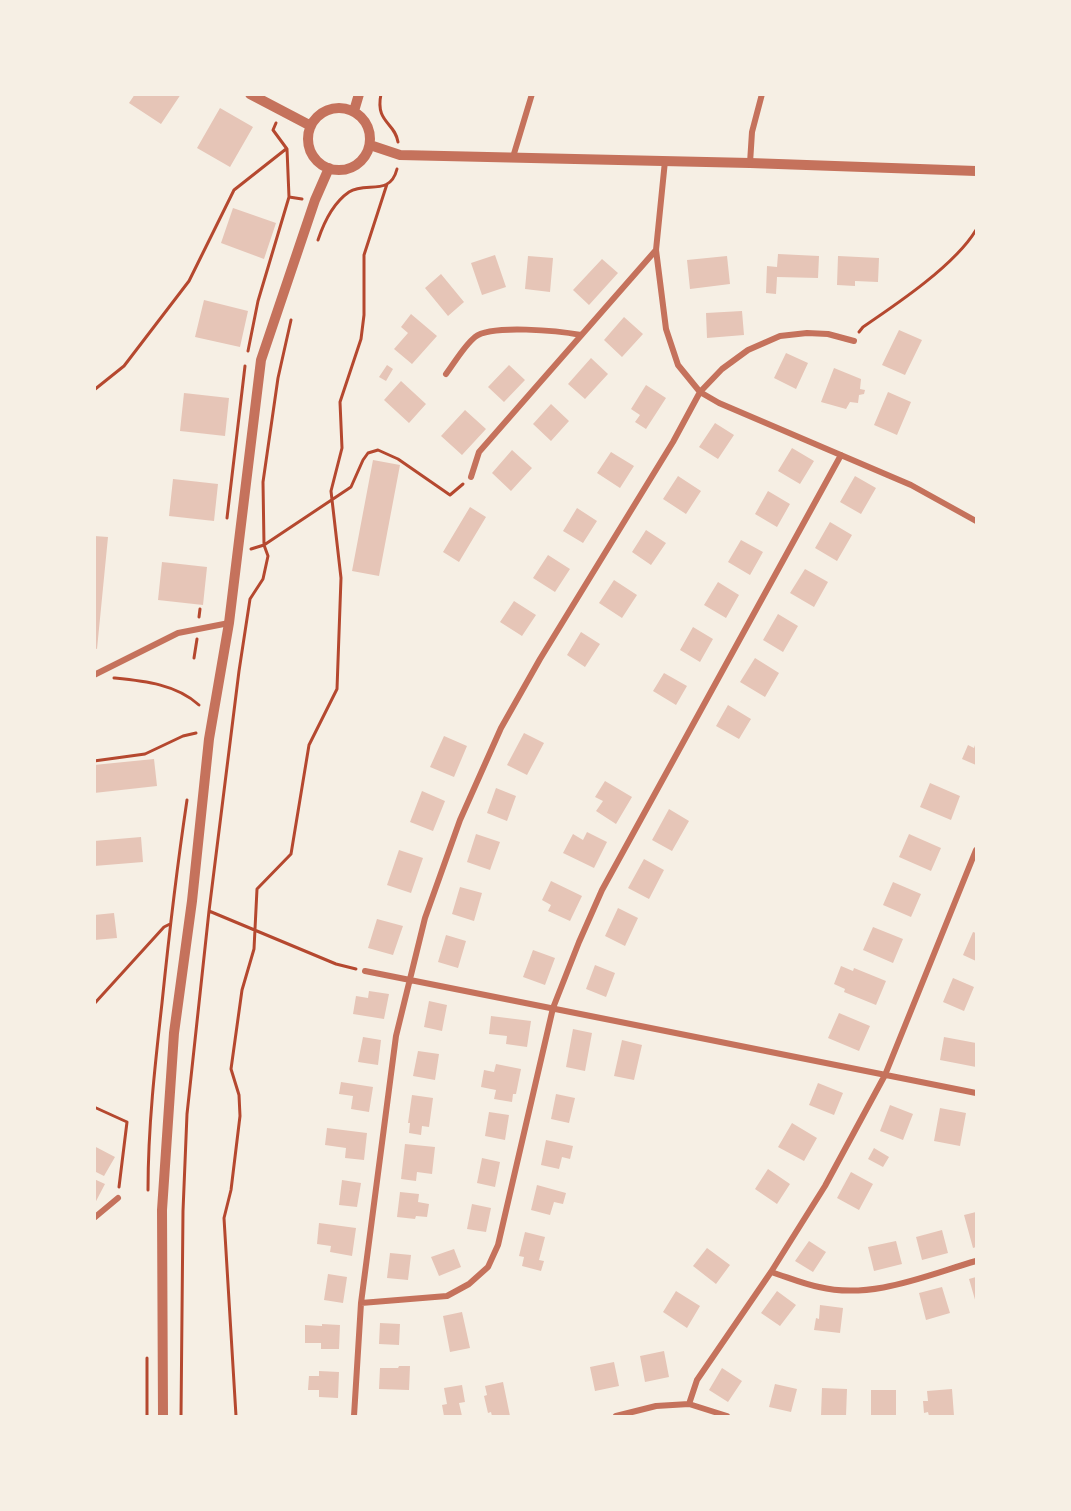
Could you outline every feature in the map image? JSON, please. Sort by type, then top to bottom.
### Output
[{"type":"street","points":[[250,94],[311,126]]},
{"type":"street","points":[[354,111],[359,94]]},
{"type":"street","points":[[513,157],[532,94]]},
{"type":"street","points":[[750,163],[752,132],[762,94]]},
{"type":"street","points":[[337,108],[354,111],[368,125],[370,145],[362,161],[353,167],[339,170],[329,168],[313,155],[308,141],[311,126],[317,117],[326,111],[337,108]]},
{"type":"street","points":[[370,145],[400,155],[976,171]]},
{"type":"street","points":[[665,161],[656,250],[666,329],[678,365],[700,392],[719,403],[911,484],[976,521]]},
{"type":"street","points":[[163,1416],[162,1210],[174,1033],[192,901],[209,739],[229,623],[261,360],[315,200],[329,168]]},
{"type":"street","points":[[471,477],[479,452],[656,250]]},
{"type":"street","points":[[446,374],[476,336],[498,330],[559,331],[581,335]]},
{"type":"street","points":[[354,1416],[362,1303],[396,1036],[425,918],[460,820],[501,728],[540,659],[673,442],[700,392],[722,369],[748,350],[780,336],[818,334],[854,341]]},
{"type":"street","points":[[362,1303],[447,1296],[469,1284],[488,1267],[498,1245],[553,1008],[579,942],[602,890],[841,455]]},
{"type":"street","points":[[94,675],[178,633],[229,623]]},
{"type":"street","points":[[689,1404],[697,1380],[771,1272],[825,1186],[885,1075],[976,854]]},
{"type":"street","points":[[365,971],[976,1093]]},
{"type":"street","points":[[94,1218],[118,1198]]},
{"type":"street","points":[[771,1272],[820,1288],[876,1290],[976,1261]]},
{"type":"street","points":[[616,1416],[656,1406],[689,1404],[727,1416]]},
{"type":"path","points":[[315,246],[326,217],[350,191],[387,184],[394,178],[400,155],[397,134],[383,119],[381,94]]},
{"type":"path","points":[[226,524],[242,381],[258,301],[289,197],[286,149],[273,130],[282,112]]},
{"type":"path","points":[[94,390],[124,366],[189,281],[234,190],[286,149]]},
{"type":"path","points":[[236,1416],[224,1218],[231,1190],[240,1116],[239,1095],[231,1069],[242,990],[254,949],[257,889],[291,854],[309,745],[337,689],[341,578],[331,491],[342,448],[340,402],[361,339],[364,315],[364,255],[387,184]]},
{"type":"path","points":[[854,341],[862,327],[896,305],[954,257],[976,230]]},
{"type":"path","points":[[181,1416],[183,1211],[187,1114],[209,911],[250,599],[263,579],[268,556],[264,545],[263,482],[278,378],[291,316]]},
{"type":"path","points":[[238,553],[264,545],[351,487],[368,453],[378,450],[398,459],[450,495],[471,477]]},
{"type":"path","points":[[112,678],[152,683],[175,690],[189,696],[199,705]]},
{"type":"path","points":[[94,760],[145,754],[183,736],[196,733]]},
{"type":"path","points":[[192,901],[256,932],[336,963],[365,971]]},
{"type":"path","points":[[94,1004],[164,927],[189,918]]},
{"type":"path","points":[[94,1107],[128,1122],[118,1198]]},
{"type":"building","points":[[135,94],[181,94],[161,124],[129,103]]},
{"type":"building","points":[[220,108],[253,127],[230,167],[197,148]]},
{"type":"building","points":[[233,208],[276,223],[264,259],[221,243]]},
{"type":"building","points":[[778,254],[819,256],[818,278],[777,277],[776,294],[766,293],[767,266],[777,267]]},
{"type":"building","points":[[495,255],[506,287],[482,295],[471,263]]},
{"type":"building","points":[[528,256],[553,258],[550,292],[525,289]]},
{"type":"building","points":[[727,256],[730,284],[690,289],[687,260]]},
{"type":"building","points":[[838,256],[879,258],[878,282],[855,281],[855,286],[837,285]]},
{"type":"building","points":[[602,259],[618,273],[589,305],[573,290]]},
{"type":"building","points":[[441,274],[464,302],[448,316],[425,288]]},
{"type":"building","points":[[204,300],[248,311],[240,347],[195,337]]},
{"type":"building","points":[[742,311],[744,335],[707,338],[706,313]]},
{"type":"building","points":[[411,314],[437,336],[412,364],[394,349],[408,333],[401,327]]},
{"type":"building","points":[[624,317],[643,334],[622,357],[604,340]]},
{"type":"building","points":[[899,330],[922,340],[905,375],[882,365]]},
{"type":"building","points":[[786,353],[808,363],[796,389],[774,378]]},
{"type":"building","points":[[591,358],[608,374],[585,399],[568,384]]},
{"type":"building","points":[[387,365],[393,369],[386,381],[379,377]]},
{"type":"building","points":[[509,365],[525,380],[504,402],[488,387]]},
{"type":"building","points":[[834,368],[861,379],[860,389],[865,390],[864,394],[859,395],[858,403],[850,402],[846,409],[821,402]]},
{"type":"building","points":[[401,381],[426,404],[409,423],[384,400]]},
{"type":"building","points":[[646,385],[666,398],[646,429],[635,422],[640,415],[631,409]]},
{"type":"building","points":[[888,392],[911,402],[897,435],[874,425]]},
{"type":"building","points":[[184,393],[229,398],[225,436],[180,431]]},
{"type":"building","points":[[551,404],[569,421],[551,441],[533,424]]},
{"type":"building","points":[[465,410],[486,429],[462,455],[441,436]]},
{"type":"building","points":[[715,423],[734,435],[718,459],[699,447]]},
{"type":"building","points":[[792,448],[814,461],[800,484],[778,471]]},
{"type":"building","points":[[512,450],[532,468],[511,491],[492,473]]},
{"type":"building","points":[[611,452],[634,466],[620,488],[597,473]]},
{"type":"building","points":[[373,460],[400,465],[379,576],[352,571]]},
{"type":"building","points":[[678,476],[701,491],[686,514],[663,499]]},
{"type":"building","points":[[855,476],[876,488],[861,514],[840,502]]},
{"type":"building","points":[[173,479],[218,484],[214,521],[169,516]]},
{"type":"building","points":[[768,491],[790,504],[777,527],[755,514]]},
{"type":"building","points":[[470,507],[486,517],[459,562],[443,552]]},
{"type":"building","points":[[577,508],[597,521],[583,543],[563,531]]},
{"type":"building","points":[[830,522],[852,535],[837,561],[815,548]]},
{"type":"building","points":[[646,530],[666,543],[651,565],[632,552]]},
{"type":"building","points":[[94,536],[108,537],[97,649],[94,648]]},
{"type":"building","points":[[741,540],[763,552],[750,575],[728,562]]},
{"type":"building","points":[[548,555],[570,569],[555,592],[533,578]]},
{"type":"building","points":[[162,562],[207,567],[203,605],[158,600]]},
{"type":"building","points":[[805,569],[828,582],[814,607],[790,593]]},
{"type":"building","points":[[614,580],[637,595],[622,618],[599,603]]},
{"type":"building","points":[[718,582],[739,595],[726,618],[704,605]]},
{"type":"building","points":[[514,601],[536,615],[522,636],[500,622]]},
{"type":"building","points":[[778,614],[798,626],[783,652],[763,640]]},
{"type":"building","points":[[693,627],[713,639],[700,662],[680,650]]},
{"type":"building","points":[[581,632],[600,644],[585,667],[567,655]]},
{"type":"building","points":[[755,658],[779,673],[765,697],[740,682]]},
{"type":"building","points":[[664,673],[687,686],[676,705],[653,691]]},
{"type":"building","points":[[728,705],[751,719],[739,739],[716,726]]},
{"type":"building","points":[[524,733],[544,743],[527,775],[507,765]]},
{"type":"building","points":[[444,736],[467,746],[454,777],[430,767]]},
{"type":"building","points":[[976,742],[976,765],[962,759],[968,745],[974,748]]},
{"type":"building","points":[[154,759],[157,786],[94,793],[94,765]]},
{"type":"building","points":[[605,781],[632,797],[616,824],[596,811],[603,801],[595,797]]},
{"type":"building","points":[[930,783],[960,796],[951,820],[920,807]]},
{"type":"building","points":[[496,788],[516,796],[507,821],[487,813]]},
{"type":"building","points":[[422,791],[445,801],[433,831],[410,822]]},
{"type":"building","points":[[669,809],[689,821],[672,851],[652,840]]},
{"type":"building","points":[[587,832],[607,842],[594,868],[563,853],[573,834],[583,840]]},
{"type":"building","points":[[476,834],[500,842],[490,870],[467,862]]},
{"type":"building","points":[[909,834],[941,848],[931,871],[899,857]]},
{"type":"building","points":[[141,837],[143,862],[94,866],[94,841]]},
{"type":"building","points":[[399,850],[423,858],[411,893],[387,885]]},
{"type":"building","points":[[644,859],[664,870],[649,899],[628,888]]},
{"type":"building","points":[[551,881],[582,896],[570,921],[548,911],[551,905],[542,900]]},
{"type":"building","points":[[893,882],[921,894],[911,917],[883,905]]},
{"type":"building","points":[[460,887],[482,893],[474,921],[452,914]]},
{"type":"building","points":[[618,908],[638,918],[625,946],[605,936]]},
{"type":"building","points":[[114,913],[117,938],[94,940],[94,915]]},
{"type":"building","points":[[377,919],[403,926],[393,955],[368,948]]},
{"type":"building","points":[[873,927],[903,939],[893,963],[863,950]]},
{"type":"building","points":[[973,932],[976,933],[976,961],[963,955]]},
{"type":"building","points":[[446,935],[466,941],[458,968],[438,962]]},
{"type":"building","points":[[533,950],[555,958],[545,985],[523,977]]},
{"type":"building","points":[[595,965],[615,973],[606,997],[586,989]]},
{"type":"building","points":[[841,966],[853,971],[854,968],[886,981],[876,1005],[844,992],[845,989],[834,984]]},
{"type":"building","points":[[953,978],[974,987],[964,1011],[943,1002]]},
{"type":"building","points":[[369,991],[389,994],[384,1019],[353,1014],[356,996],[368,998]]},
{"type":"building","points":[[429,1001],[447,1005],[442,1031],[424,1027]]},
{"type":"building","points":[[839,1013],[870,1026],[859,1051],[828,1038]]},
{"type":"building","points":[[491,1016],[531,1021],[527,1047],[506,1044],[507,1036],[489,1034]]},
{"type":"building","points":[[573,1029],[592,1033],[585,1071],[566,1067]]},
{"type":"building","points":[[363,1037],[381,1040],[378,1065],[358,1062]]},
{"type":"building","points":[[944,1037],[976,1043],[976,1067],[940,1060]]},
{"type":"building","points":[[622,1040],[642,1045],[634,1080],[614,1076]]},
{"type":"building","points":[[418,1051],[439,1054],[435,1080],[413,1076]]},
{"type":"building","points":[[496,1064],[521,1069],[512,1102],[494,1099],[496,1090],[481,1087],[484,1070],[494,1072]]},
{"type":"building","points":[[341,1082],[373,1087],[369,1112],[351,1109],[353,1096],[339,1094]]},
{"type":"building","points":[[818,1083],[843,1093],[834,1115],[809,1105]]},
{"type":"building","points":[[556,1094],[575,1098],[569,1123],[551,1119]]},
{"type":"building","points":[[412,1095],[433,1098],[429,1127],[422,1126],[421,1135],[409,1133]]},
{"type":"building","points":[[890,1105],[913,1114],[903,1140],[880,1131]]},
{"type":"building","points":[[940,1108],[966,1113],[960,1146],[934,1141]]},
{"type":"building","points":[[489,1112],[509,1115],[505,1140],[485,1136]]},
{"type":"building","points":[[792,1123],[817,1138],[804,1161],[778,1147]]},
{"type":"building","points":[[327,1128],[367,1133],[364,1160],[345,1158],[346,1148],[325,1145]]},
{"type":"building","points":[[546,1140],[573,1146],[570,1159],[562,1157],[559,1169],[541,1165]]},
{"type":"building","points":[[405,1144],[435,1147],[432,1174],[417,1172],[416,1181],[401,1179]]},
{"type":"building","points":[[94,1146],[115,1157],[104,1176],[96,1172],[94,1175]]},
{"type":"building","points":[[874,1148],[889,1157],[883,1167],[868,1159]]},
{"type":"building","points":[[482,1158],[500,1162],[495,1187],[477,1183]]},
{"type":"building","points":[[768,1169],[790,1184],[777,1204],[755,1189]]},
{"type":"building","points":[[851,1172],[873,1184],[859,1210],[837,1198]]},
{"type":"building","points":[[94,1179],[105,1184],[94,1205]]},
{"type":"building","points":[[342,1180],[361,1183],[357,1207],[339,1205]]},
{"type":"building","points":[[537,1185],[566,1193],[563,1204],[554,1202],[550,1215],[531,1210]]},
{"type":"building","points":[[400,1192],[419,1194],[418,1202],[429,1204],[427,1217],[416,1216],[415,1219],[397,1217]]},
{"type":"building","points":[[472,1204],[491,1208],[486,1232],[467,1229]]},
{"type":"building","points":[[976,1212],[976,1247],[973,1248],[964,1215]]},
{"type":"building","points":[[319,1223],[356,1228],[352,1256],[330,1252],[331,1246],[317,1244]]},
{"type":"building","points":[[942,1230],[948,1253],[922,1260],[916,1237]]},
{"type":"building","points":[[525,1232],[545,1237],[539,1260],[544,1261],[541,1271],[522,1266],[524,1257],[519,1256]]},
{"type":"building","points":[[809,1241],[826,1252],[813,1272],[795,1261]]},
{"type":"building","points":[[896,1241],[902,1264],[874,1271],[868,1247]]},
{"type":"building","points":[[707,1248],[730,1265],[716,1284],[693,1266]]},
{"type":"building","points":[[454,1249],[461,1267],[439,1276],[431,1257]]},
{"type":"building","points":[[390,1253],[411,1255],[408,1280],[387,1278]]},
{"type":"building","points":[[328,1274],[347,1277],[343,1303],[324,1300]]},
{"type":"building","points":[[976,1277],[976,1303],[969,1279]]},
{"type":"building","points":[[942,1287],[950,1313],[926,1320],[919,1293]]},
{"type":"building","points":[[676,1291],[700,1306],[687,1328],[663,1312]]},
{"type":"building","points":[[777,1291],[796,1305],[780,1326],[761,1313]]},
{"type":"building","points":[[820,1305],[843,1308],[840,1333],[814,1330],[816,1318],[819,1319]]},
{"type":"building","points":[[462,1312],[470,1348],[450,1352],[443,1316]]},
{"type":"building","points":[[380,1323],[400,1324],[399,1345],[379,1344]]},
{"type":"building","points":[[322,1324],[340,1325],[339,1349],[321,1349],[321,1343],[305,1343],[305,1325],[322,1326]]},
{"type":"building","points":[[664,1351],[669,1377],[645,1382],[640,1356]]},
{"type":"building","points":[[614,1362],[619,1386],[595,1391],[590,1367]]},
{"type":"building","points":[[399,1366],[410,1366],[409,1390],[379,1389],[380,1368],[398,1368]]},
{"type":"building","points":[[722,1368],[742,1381],[728,1402],[709,1390]]},
{"type":"building","points":[[319,1371],[339,1372],[338,1398],[319,1397],[319,1390],[308,1390],[309,1376],[319,1376]]},
{"type":"building","points":[[503,1382],[510,1416],[492,1416],[491,1412],[488,1413],[484,1396],[487,1395],[485,1386]]},
{"type":"building","points":[[775,1384],[797,1389],[791,1412],[769,1407]]},
{"type":"building","points":[[462,1385],[465,1402],[459,1403],[462,1416],[444,1416],[442,1405],[447,1404],[444,1388]]},
{"type":"building","points":[[822,1388],[847,1389],[846,1416],[821,1416]]},
{"type":"building","points":[[952,1389],[954,1416],[929,1416],[928,1412],[924,1413],[923,1401],[928,1401],[927,1391]]},
{"type":"building","points":[[871,1390],[896,1390],[896,1416],[871,1416]]}]
